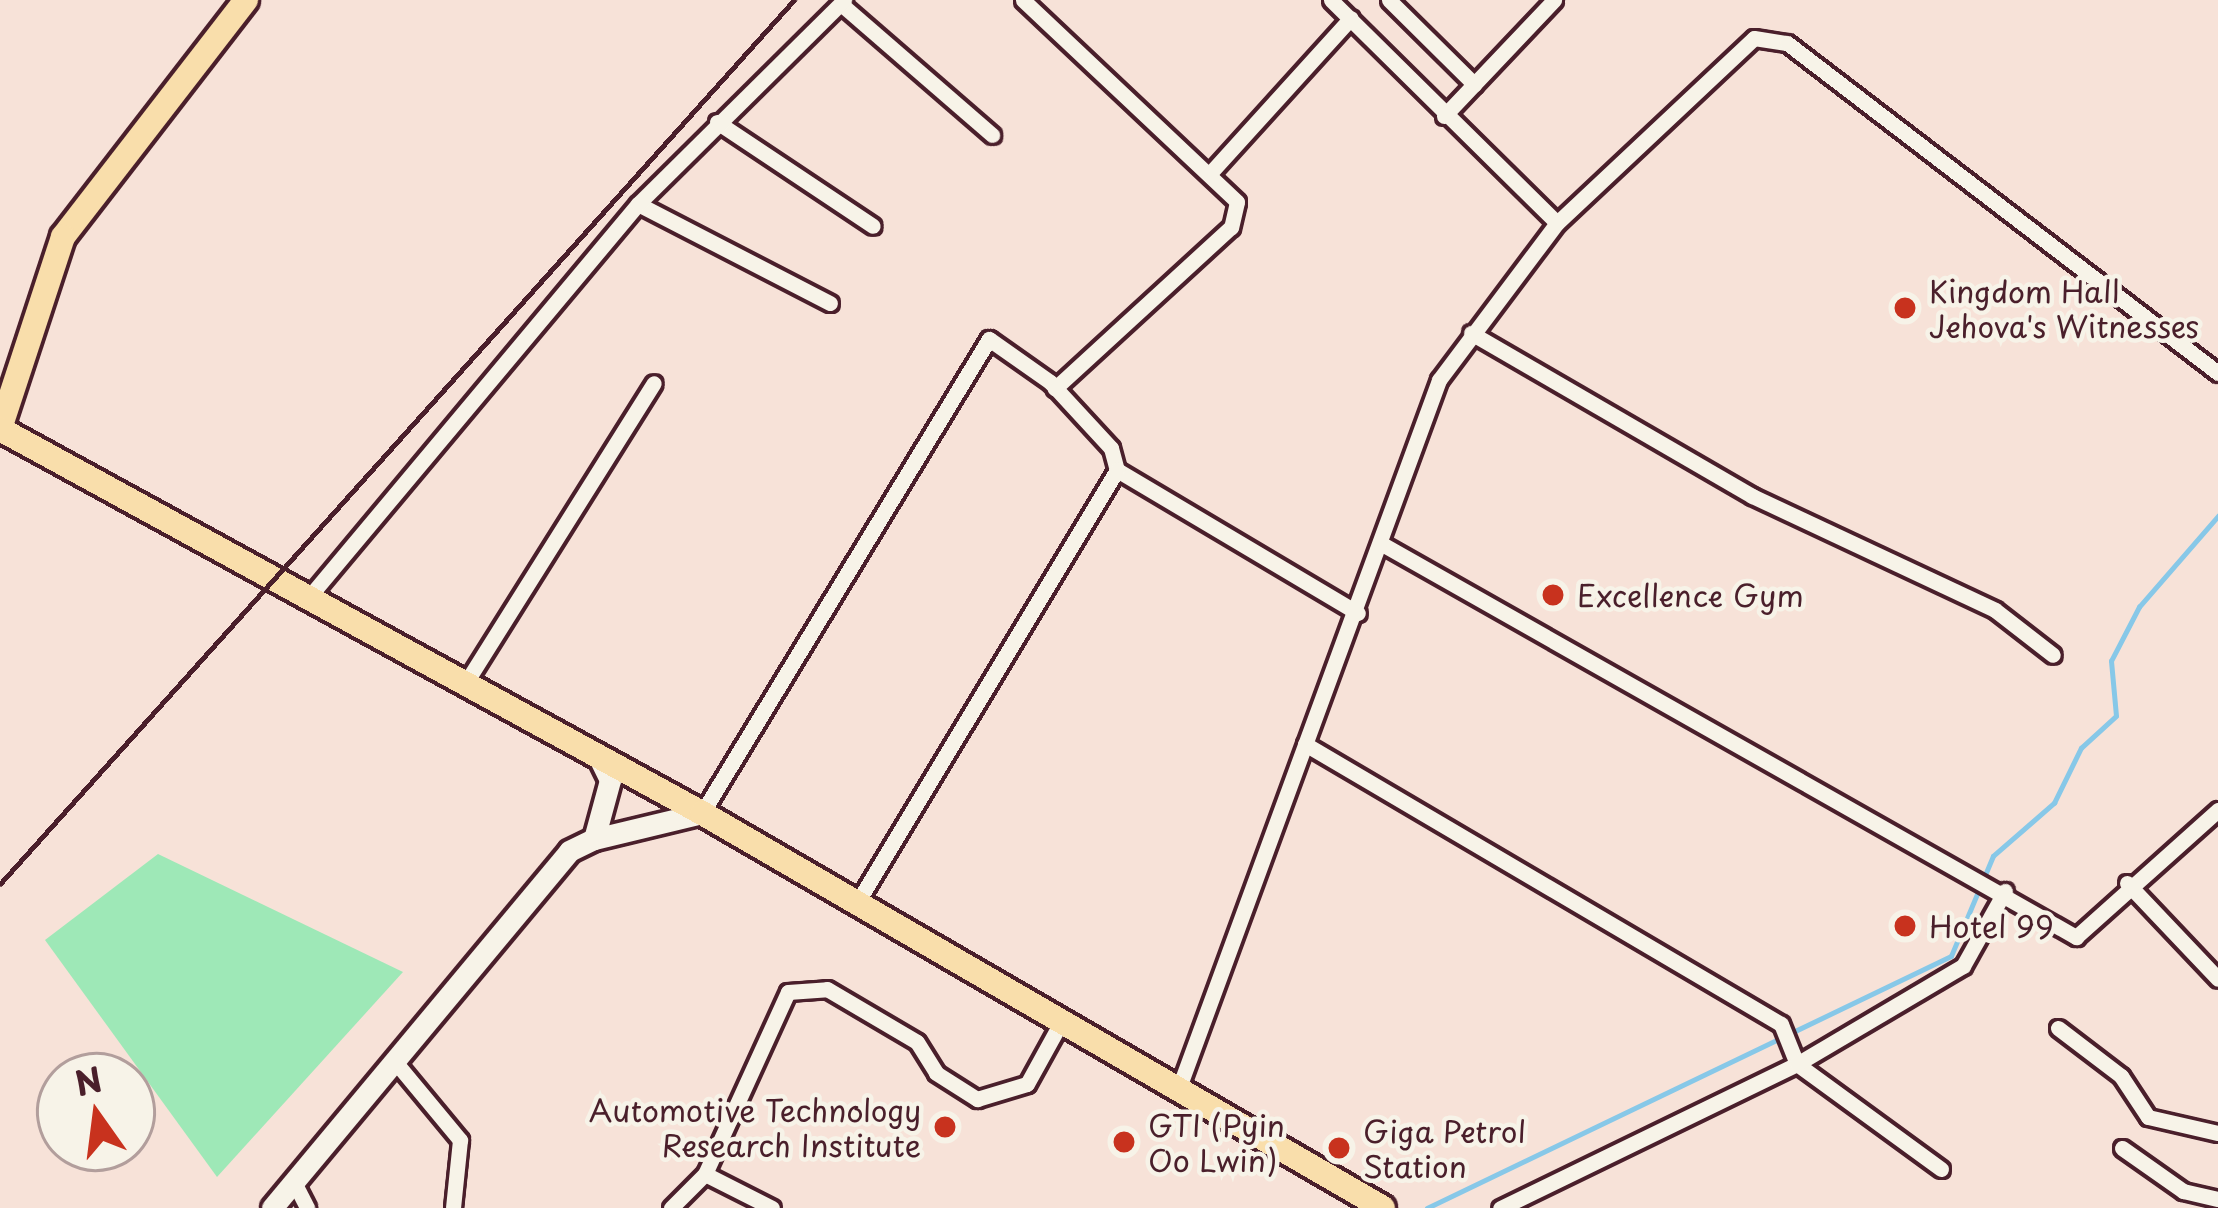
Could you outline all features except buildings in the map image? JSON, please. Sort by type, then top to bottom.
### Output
[{"type":"main road","points":[[246,0],[62,237],[0,429],[598,755],[857,903],[1176,1096],[1383,1208]]},
{"type":"street","points":[[1023,0],[1213,170],[1239,217],[1055,388]]},
{"type":"street","points":[[1331,0],[1557,224]]},
{"type":"street","points":[[1389,0],[1474,84]]},
{"type":"street","points":[[1444,116],[1554,0]]},
{"type":"street","points":[[309,597],[638,204],[842,2],[992,135]]},
{"type":"street","points":[[1213,170],[1351,18]]},
{"type":"street","points":[[1176,1096],[1358,613],[1439,380],[1557,224],[1735,51],[1769,33],[2218,374]]},
{"type":"street","points":[[717,122],[873,226]]},
{"type":"street","points":[[638,204],[830,303]]},
{"type":"street","points":[[1471,333],[1752,496],[1995,610],[2053,655]]},
{"type":"street","points":[[272,1208],[397,1064],[569,851],[594,839],[702,814],[978,348],[989,339],[1055,388],[1118,470],[1358,613]]},
{"type":"street","points":[[465,684],[654,382]]},
{"type":"street","points":[[857,903],[1118,470]]},
{"type":"street","points":[[1382,544],[1971,869],[2076,937],[2127,884],[2218,810]]},
{"type":"street","points":[[1305,744],[1781,1024],[1796,1064],[1941,1169]]},
{"type":"street","points":[[594,839],[610,780],[598,755]]},
{"type":"street","points":[[2127,884],[2218,979]]},
{"type":"street","points":[[1500,1208],[1796,1064],[1964,966],[1999,886]]},
{"type":"street","points":[[671,1208],[705,1174],[724,1114],[800,986],[827,989],[917,1042],[935,1073],[977,1099],[1027,1084],[1059,1026]]},
{"type":"street","points":[[2058,1028],[2121,1076],[2147,1117],[2218,1133]]},
{"type":"street","points":[[397,1064],[460,1140],[453,1208]]},
{"type":"street","points":[[2122,1148],[2183,1191],[2218,1199]]},
{"type":"street","points":[[705,1174],[772,1208]]},
{"type":"street","points":[[294,1182],[307,1208]]},
{"type":"green space","points":[[158,854],[403,972],[217,1177],[156,1093],[156,1052],[126,1052],[45,940]]},
{"type":"waterway","points":[[1427,1208],[1951,956],[1993,856],[2054,803],[2081,748],[2116,716],[2111,661],[2139,607],[2218,516]]},
{"type":"railway","points":[[0,884],[794,0]]},
{"type":"place","name":"Kingdom Hall Jehova's Witnesses","points":[[1905,308]]},
{"type":"place","name":"Excellence Gym","points":[[1553,595]]},
{"type":"place","name":"Hotel 99","points":[[1905,926]]},
{"type":"place","name":"Automotive Technology Research Institute","points":[[945,1127]]},
{"type":"place","name":"GTI (Pyin Oo Lwin)","points":[[1124,1142]]},
{"type":"place","name":"Giga Petrol Station","points":[[1339,1148]]}]
